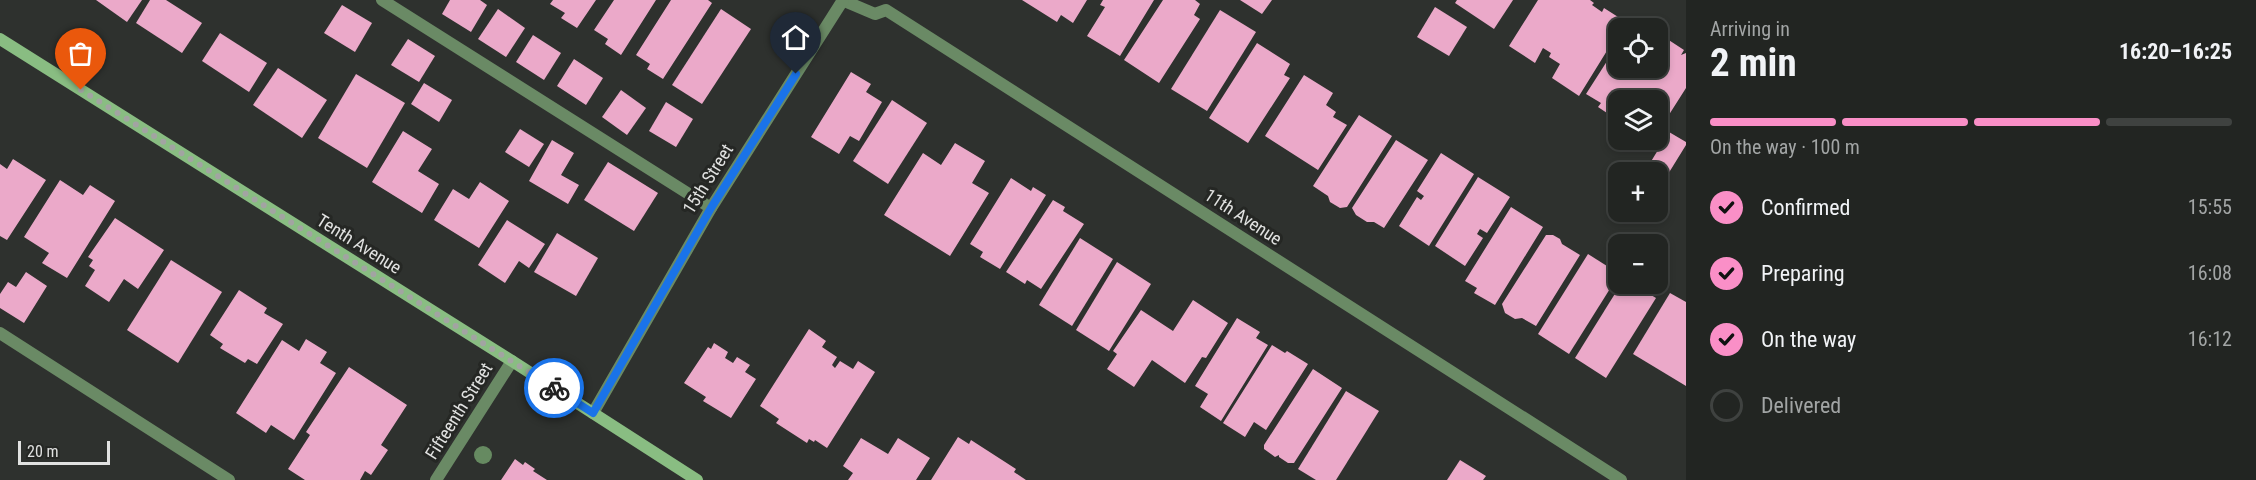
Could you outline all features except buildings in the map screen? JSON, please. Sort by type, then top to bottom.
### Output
[{"type":"main road","name":"Tenth Avenue","points":[[0,39],[697,480]]},
{"type":"street","points":[[382,0],[711,208]]},
{"type":"street","name":"15th Street","points":[[593,413],[711,208],[843,0]]},
{"type":"street","name":"11th Avenue","points":[[843,0],[875,14],[886,10],[1621,480]]},
{"type":"street","points":[[0,333],[229,480]]},
{"type":"street","name":"Fifteenth Street","points":[[436,480],[512,361]]},
{"type":"way so far","points":[[81,90],[554,388]]},
{"type":"route","points":[[554,388],[593,413],[711,208],[796,74]]}]
